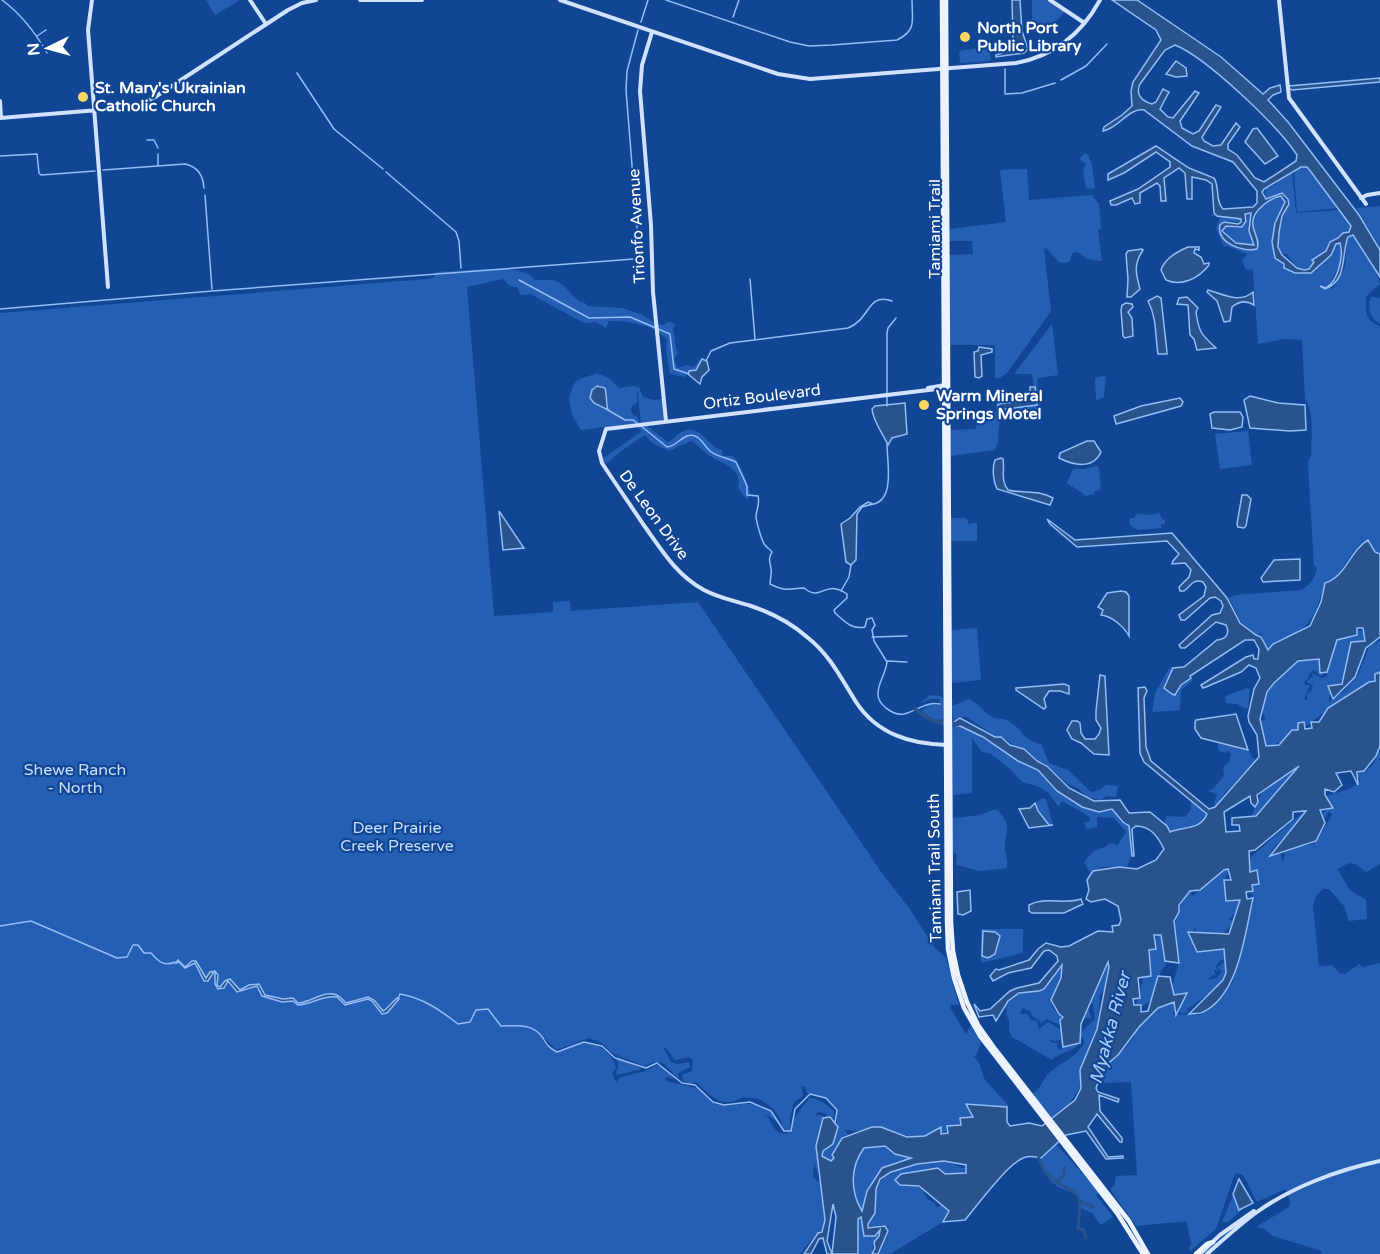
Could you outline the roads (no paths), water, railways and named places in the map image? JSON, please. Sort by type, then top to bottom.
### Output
[{"type":"main road","name":"Tamiami Trail","points":[[942,0],[946,457]]},
{"type":"main road","name":"Tamiami Trail","points":[[944,68],[946,0]]},
{"type":"main road","name":"Tamiami Trail South","points":[[946,457],[951,932],[956,967],[963,992],[978,1025],[1030,1099],[1131,1228],[1148,1254]]},
{"type":"main road","name":"Tamiami Trail South","points":[[1064,1142],[1131,1228],[1142,1254]]},
{"type":"main road","points":[[1118,1213],[1142,1254]]},
{"type":"main road","points":[[1198,1254],[1207,1244],[1213,1242]]},
{"type":"street","points":[[92,0],[88,30],[108,287]]},
{"type":"street","points":[[250,0],[266,24]]},
{"type":"street","points":[[0,101],[1,118],[128,108],[147,102],[291,8],[316,0]]},
{"type":"street","points":[[360,0],[422,0]]},
{"type":"street","points":[[1050,0],[1083,22]]},
{"type":"street","points":[[944,68],[1030,58],[1062,42],[1083,22],[1099,0]]},
{"type":"street","points":[[562,1],[801,77],[1016,63],[1036,58],[1062,45],[1073,36],[1099,0]]},
{"type":"street","points":[[1280,0],[1289,98],[1366,204]]},
{"type":"street","name":"Trionfo Avenue","points":[[652,31],[642,65],[640,90],[651,225],[651,271],[666,421]]},
{"type":"street","points":[[1361,198],[1380,193]]},
{"type":"street","name":"Ortiz Boulevard","points":[[606,429],[946,387]]},
{"type":"street","name":"De Leon Drive","points":[[606,429],[599,449],[601,461],[658,546],[678,571],[708,592],[765,611],[800,631],[832,662],[866,714],[886,731],[912,742],[948,746]]},
{"type":"street","points":[[1213,1242],[1242,1219],[1277,1198],[1317,1179],[1380,1161]]},
{"type":"street","points":[[1208,1254],[1266,1206],[1304,1186],[1351,1168]]},
{"type":"water","points":[[1012,0],[1020,0],[1022,31],[1028,49],[1024,53],[996,57],[1007,50],[1013,40]]},
{"type":"water","points":[[1112,0],[1137,0],[1221,57],[1263,94],[1270,88],[1280,85],[1281,92],[1268,100],[1288,122],[1359,215],[1380,250],[1380,277],[1353,235],[1348,237],[1341,274],[1332,285],[1325,289],[1320,286],[1326,288],[1330,285],[1339,268],[1340,243],[1336,244],[1331,255],[1311,273],[1295,273],[1284,268],[1284,264],[1275,258],[1272,242],[1275,223],[1285,202],[1281,196],[1263,205],[1254,217],[1257,249],[1244,249],[1231,245],[1222,236],[1220,225],[1224,222],[1238,224],[1241,219],[1217,216],[1214,213],[1212,184],[1206,180],[1192,177],[1192,199],[1187,199],[1185,173],[1179,168],[1164,178],[1166,201],[1161,201],[1160,186],[1157,183],[1140,193],[1140,203],[1135,204],[1132,198],[1111,205],[1110,201],[1138,189],[1170,167],[1170,162],[1156,152],[1124,173],[1108,180],[1108,174],[1156,146],[1189,168],[1214,178],[1219,202],[1223,209],[1253,207],[1257,203],[1257,191],[1233,162],[1192,146],[1144,110],[1133,112],[1103,131],[1104,127],[1132,106],[1133,82],[1161,40],[1156,30]],"holes":[[[1175,45],[1189,52],[1241,94],[1288,142],[1297,155],[1296,161],[1264,182],[1255,178],[1237,155],[1228,149],[1228,144],[1240,127],[1236,123],[1221,145],[1213,146],[1204,141],[1202,137],[1221,107],[1216,105],[1199,131],[1193,134],[1182,128],[1180,121],[1199,93],[1195,91],[1173,118],[1168,117],[1160,109],[1169,92],[1163,89],[1156,102],[1152,104],[1142,99],[1138,91],[1140,84],[1165,50]],[[1301,167],[1307,167],[1351,226],[1349,232],[1343,233],[1330,242],[1326,251],[1312,260],[1314,262],[1309,269],[1297,268],[1282,255],[1278,247],[1282,216],[1289,204],[1288,199],[1282,193],[1266,199],[1262,192]],[[1251,213],[1249,231],[1254,245],[1236,243],[1222,231],[1226,226],[1242,227],[1246,221],[1245,214]]]},
{"type":"water","points":[[1176,61],[1186,68],[1187,76],[1176,77],[1166,74]]},
{"type":"water","points":[[1380,78],[1380,82],[1292,90],[1289,88],[1289,86]]},
{"type":"water","points":[[1257,128],[1278,156],[1265,164],[1245,142],[1253,129]]},
{"type":"water","points":[[1188,247],[1199,247],[1199,250],[1195,249],[1194,253],[1201,257],[1204,264],[1209,263],[1209,265],[1190,280],[1172,282],[1166,280],[1161,270],[1165,262]]},
{"type":"water","points":[[1142,249],[1136,270],[1140,289],[1131,297],[1127,297],[1126,254],[1128,251]]},
{"type":"water","points":[[1208,290],[1237,298],[1248,296],[1253,292],[1254,305],[1245,302],[1237,303],[1232,307],[1230,321],[1224,322],[1217,301],[1207,292]]},
{"type":"water","points":[[1157,296],[1161,298],[1167,354],[1158,354],[1154,320],[1148,301]]},
{"type":"water","points":[[1187,297],[1198,308],[1196,312],[1198,325],[1202,333],[1216,348],[1197,350],[1194,339],[1190,335],[1188,305],[1177,304],[1179,298]]},
{"type":"water","points":[[1132,304],[1133,307],[1128,312],[1132,318],[1133,336],[1125,338],[1121,310],[1122,305]]},
{"type":"water","points":[[979,347],[992,349],[992,352],[981,355],[982,376],[979,378],[975,377],[974,352],[978,351]]},
{"type":"water","points":[[702,359],[707,361],[709,370],[702,377],[700,384],[688,374],[689,371],[696,370]]},
{"type":"water","points":[[597,386],[605,388],[608,410],[594,403],[590,398],[592,390]]},
{"type":"water","points":[[1030,387],[1035,387],[1037,405],[999,410],[998,404],[1030,400]]},
{"type":"water","points":[[1250,396],[1278,403],[1305,405],[1306,430],[1250,428],[1244,400]]},
{"type":"water","points":[[1180,398],[1183,402],[1181,406],[1116,424],[1114,416],[1141,406]]},
{"type":"water","points":[[905,403],[907,434],[892,438],[888,445],[876,423],[872,409],[875,406]]},
{"type":"water","points":[[1240,412],[1243,417],[1242,427],[1230,430],[1212,428],[1210,414]]},
{"type":"water","points":[[1087,441],[1094,441],[1101,452],[1093,462],[1076,464],[1059,458],[1060,453]]},
{"type":"water","points":[[1003,459],[1004,482],[1008,490],[1047,495],[1053,498],[1050,505],[997,489],[993,467],[995,460]]},
{"type":"water","points":[[1242,495],[1247,495],[1251,499],[1244,528],[1238,527],[1237,524]]},
{"type":"water","points":[[868,502],[873,504],[862,507],[857,514],[856,560],[851,565],[846,562],[841,524]]},
{"type":"water","points":[[499,511],[524,548],[503,550]]},
{"type":"water","name":"Myakka River","points":[[1047,519],[1075,540],[1172,533],[1227,598],[1240,623],[1261,637],[1268,650],[1273,644],[1310,626],[1321,602],[1325,583],[1338,575],[1362,544],[1368,540],[1375,552],[1380,554],[1380,637],[1366,648],[1355,677],[1333,699],[1328,686],[1342,684],[1351,642],[1365,641],[1363,628],[1357,628],[1357,635],[1337,640],[1327,672],[1320,673],[1319,659],[1298,661],[1267,692],[1260,719],[1266,746],[1279,745],[1292,730],[1298,730],[1298,723],[1304,722],[1305,729],[1312,728],[1311,722],[1319,722],[1328,708],[1369,682],[1375,681],[1375,674],[1380,672],[1380,746],[1376,756],[1364,771],[1357,772],[1358,785],[1351,771],[1336,773],[1342,785],[1334,792],[1325,789],[1325,795],[1333,808],[1320,810],[1325,823],[1316,841],[1270,856],[1306,811],[1293,812],[1293,819],[1255,850],[1249,851],[1250,872],[1257,870],[1259,884],[1252,885],[1253,891],[1246,892],[1247,899],[1253,898],[1243,945],[1233,978],[1215,1004],[1202,1013],[1189,1014],[1223,980],[1226,973],[1224,949],[1197,952],[1188,932],[1229,934],[1240,900],[1226,901],[1224,880],[1231,880],[1228,869],[1200,890],[1190,891],[1179,905],[1179,912],[1174,921],[1179,963],[1165,961],[1161,935],[1154,935],[1156,949],[1149,950],[1151,976],[1138,978],[1140,998],[1133,999],[1134,1005],[1141,1005],[1141,1012],[1148,1011],[1158,976],[1170,977],[1174,995],[1187,993],[1176,1015],[1174,1002],[1158,1008],[1139,1027],[1118,1055],[1104,1067],[1096,1088],[1098,1092],[1119,1099],[1118,1102],[1099,1095],[1100,1111],[1122,1138],[1122,1142],[1097,1114],[1088,1127],[1108,1157],[1123,1156],[1123,1158],[1106,1159],[1086,1131],[1066,1135],[1041,1158],[1026,1157],[1019,1160],[994,1185],[965,1220],[943,1222],[949,1211],[919,1186],[900,1185],[895,1180],[901,1174],[938,1168],[945,1174],[966,1173],[966,1165],[944,1161],[917,1164],[891,1172],[880,1179],[876,1189],[875,1213],[868,1224],[868,1228],[885,1226],[888,1231],[878,1254],[872,1254],[875,1248],[874,1242],[880,1230],[875,1236],[864,1236],[861,1217],[858,1219],[858,1254],[832,1254],[827,1254],[823,1238],[819,1239],[811,1254],[804,1254],[818,1233],[822,1232],[825,1220],[816,1146],[823,1118],[830,1117],[838,1127],[833,1144],[823,1151],[822,1156],[831,1161],[842,1138],[872,1127],[881,1127],[907,1137],[925,1136],[941,1127],[941,1134],[948,1133],[947,1126],[961,1125],[960,1118],[973,1117],[966,1104],[1007,1107],[1007,1122],[1010,1126],[1029,1123],[1042,1126],[1075,1100],[1081,1088],[1080,1070],[1097,1029],[1108,962],[1081,1024],[1080,1043],[1063,1047],[1060,1020],[1063,1017],[1051,1000],[1061,978],[1062,965],[1044,989],[1019,993],[1008,1001],[996,1021],[993,1015],[979,1017],[974,1004],[980,1011],[990,1009],[1010,991],[1039,983],[1058,961],[1057,956],[1049,950],[1044,951],[1031,968],[1008,973],[993,981],[990,976],[996,969],[1029,960],[1046,943],[1061,947],[1069,946],[1098,931],[1113,932],[1112,926],[1119,925],[1121,920],[1118,906],[1105,899],[1091,902],[1086,899],[1089,890],[1087,880],[1093,871],[1119,867],[1137,869],[1156,860],[1164,849],[1150,830],[1136,826],[1132,829],[1134,856],[1132,856],[1129,826],[1112,809],[1099,812],[1082,807],[1057,791],[1038,770],[1018,761],[983,737],[954,725],[954,722],[960,718],[995,737],[1001,737],[1010,745],[1024,749],[1037,761],[1047,766],[1069,788],[1094,801],[1120,800],[1129,813],[1150,812],[1167,826],[1170,832],[1196,826],[1207,814],[1144,762],[1140,753],[1138,688],[1145,687],[1147,691],[1144,698],[1146,747],[1151,761],[1209,809],[1215,807],[1259,757],[1257,735],[1248,716],[1254,689],[1260,678],[1256,668],[1249,665],[1241,672],[1206,687],[1203,688],[1201,685],[1246,657],[1253,655],[1254,659],[1258,659],[1259,649],[1254,640],[1245,640],[1190,676],[1191,678],[1181,685],[1175,695],[1164,688],[1173,668],[1184,667],[1228,633],[1226,625],[1216,622],[1185,648],[1179,645],[1212,615],[1220,613],[1223,606],[1221,601],[1215,597],[1210,598],[1185,620],[1181,620],[1179,615],[1204,596],[1206,587],[1203,582],[1197,581],[1184,591],[1180,591],[1179,587],[1189,577],[1191,570],[1185,563],[1172,564],[1179,554],[1167,541],[1077,547]],"holes":[[[1299,766],[1256,816],[1232,818],[1232,825],[1239,825],[1240,831],[1226,832],[1224,812],[1250,796],[1251,803],[1255,807],[1258,802],[1257,795]],[[885,1146],[895,1154],[911,1158],[882,1168],[867,1191],[862,1211],[855,1195],[853,1179],[856,1163],[864,1148]],[[833,1204],[836,1217],[832,1254],[827,1241]]]},
{"type":"water","points":[[1300,559],[1300,580],[1263,582],[1261,578],[1274,560]]},
{"type":"water","points":[[1126,592],[1129,596],[1129,636],[1117,622],[1101,615],[1103,610],[1098,607],[1107,593]]},
{"type":"water","points":[[1100,675],[1105,676],[1109,755],[1094,754],[1072,739],[1067,730],[1072,721],[1077,721],[1080,723],[1081,733],[1085,739],[1095,739],[1099,734],[1101,728],[1096,720],[1096,711]]},
{"type":"water","points":[[1064,684],[1069,686],[1069,694],[1049,691],[1044,699],[1046,707],[1044,709],[1016,690],[1016,688]]},
{"type":"water","points":[[1236,714],[1248,750],[1201,738],[1195,729],[1196,720]]},
{"type":"water","points":[[1035,803],[1049,825],[1053,825],[1029,828],[1019,809],[1030,808]]},
{"type":"water","points":[[970,890],[971,911],[963,915],[958,914],[957,892]]},
{"type":"water","points":[[1081,899],[1083,904],[1064,913],[1032,913],[1029,911],[1029,905],[1035,902]]},
{"type":"water","points":[[983,931],[995,932],[1000,936],[995,954],[988,958],[982,956]]},
{"type":"water","points":[[178,960],[185,967],[192,961],[196,961],[206,978],[210,972],[215,971],[218,975],[217,985],[220,987],[230,979],[240,990],[249,985],[259,984],[265,995],[283,999],[293,998],[298,1003],[330,994],[335,994],[346,1003],[368,997],[374,1000],[383,1011],[397,998],[399,999],[387,1013],[382,1014],[368,999],[345,1005],[337,997],[332,997],[298,1005],[293,1001],[282,1002],[262,996],[257,986],[237,992],[228,981],[224,988],[218,989],[215,984],[215,973],[208,981],[204,981],[195,963],[185,968],[179,962],[176,963]]},
{"type":"water","points":[[1239,1179],[1253,1203],[1239,1210],[1233,1194]]},
{"type":"waterway","points":[[2,0],[27,24],[47,53]]},
{"type":"waterway","points":[[641,22],[648,0]]},
{"type":"waterway","points":[[666,0],[790,42],[809,46],[897,40],[911,28],[912,0]]},
{"type":"waterway","points":[[733,17],[739,0]]},
{"type":"waterway","points":[[37,36],[46,30]]},
{"type":"waterway","points":[[637,228],[626,90],[627,71],[638,30]]},
{"type":"waterway","points":[[1061,80],[1086,66],[1107,44]]},
{"type":"waterway","points":[[1005,69],[1005,94],[1022,93],[1055,83]]},
{"type":"waterway","points":[[297,73],[334,129],[383,169]]},
{"type":"waterway","points":[[147,140],[154,140],[158,148]]},
{"type":"waterway","points":[[0,156],[37,154],[41,175],[95,171]]},
{"type":"waterway","points":[[158,154],[158,166]]},
{"type":"waterway","points":[[103,170],[185,164],[199,172],[204,188]]},
{"type":"waterway","points":[[386,172],[456,232],[461,268]]},
{"type":"waterway","points":[[205,195],[212,289]]},
{"type":"waterway","points":[[0,309],[634,259],[637,257],[637,236]]},
{"type":"waterway","points":[[750,279],[755,339]]},
{"type":"waterway","points":[[519,280],[589,318],[630,317],[670,334],[674,369],[689,374]]},
{"type":"waterway","points":[[706,361],[711,351],[730,343],[848,328],[861,319],[873,303],[884,299],[892,301]]},
{"type":"waterway","points":[[887,406],[887,333],[896,318]]},
{"type":"waterway","points":[[608,410],[625,420],[633,420],[637,423]]},
{"type":"waterway","points":[[641,426],[667,447],[691,435],[700,440],[713,453],[736,462],[747,486],[747,495],[758,496],[756,516],[758,527],[764,543],[772,552],[770,584],[784,589],[804,588],[815,593],[833,588],[847,594],[847,598],[834,610],[848,624],[860,628],[865,627],[867,619],[872,618],[875,625],[872,630],[874,641],[887,662],[878,693],[883,705],[895,713],[904,714],[926,705],[940,704]]},
{"type":"waterway","points":[[874,504],[881,501],[887,487],[887,444]]},
{"type":"waterway","points":[[841,591],[849,577],[851,565]]},
{"type":"waterway","points":[[872,637],[907,636]]},
{"type":"waterway","points":[[887,661],[907,662]]},
{"type":"waterway","points":[[915,709],[935,721],[958,724]]},
{"type":"waterway","points":[[0,926],[31,921],[117,958],[127,957],[133,945],[138,945],[144,953],[151,953],[162,962],[168,964],[175,962]]},
{"type":"waterway","points":[[398,999],[400,994],[416,998],[438,1009],[458,1024],[470,1022],[476,1010],[488,1009],[501,1026],[525,1026],[535,1030],[548,1046],[557,1052],[584,1042],[602,1046],[615,1058],[646,1068],[657,1063],[682,1083],[695,1085],[713,1102],[724,1105],[750,1102],[771,1111],[784,1131],[791,1131],[795,1109],[810,1094],[826,1098],[837,1110],[835,1123]]},
{"type":"waterway","points":[[1038,1154],[1046,1172],[1077,1195],[1080,1203],[1078,1229],[1083,1229],[1086,1238]]},
{"type":"waterway","points":[[1056,1183],[1064,1175],[1064,1167]]},
{"type":"waterway","points":[[1081,1202],[1093,1207]]},
{"type":"place","name":"North Port Public Library","points":[[965,37]]},
{"type":"place","name":"St. Mary's Ukrainian Catholic Church","points":[[83,97]]},
{"type":"place","name":"Warm Mineral Springs Motel","points":[[924,405]]},
{"type":"park label","name":"Shewe Ranch - North","points":[[75,779]]},
{"type":"park label","name":"Deer Prairie Creek Preserve","points":[[397,837]]}]
